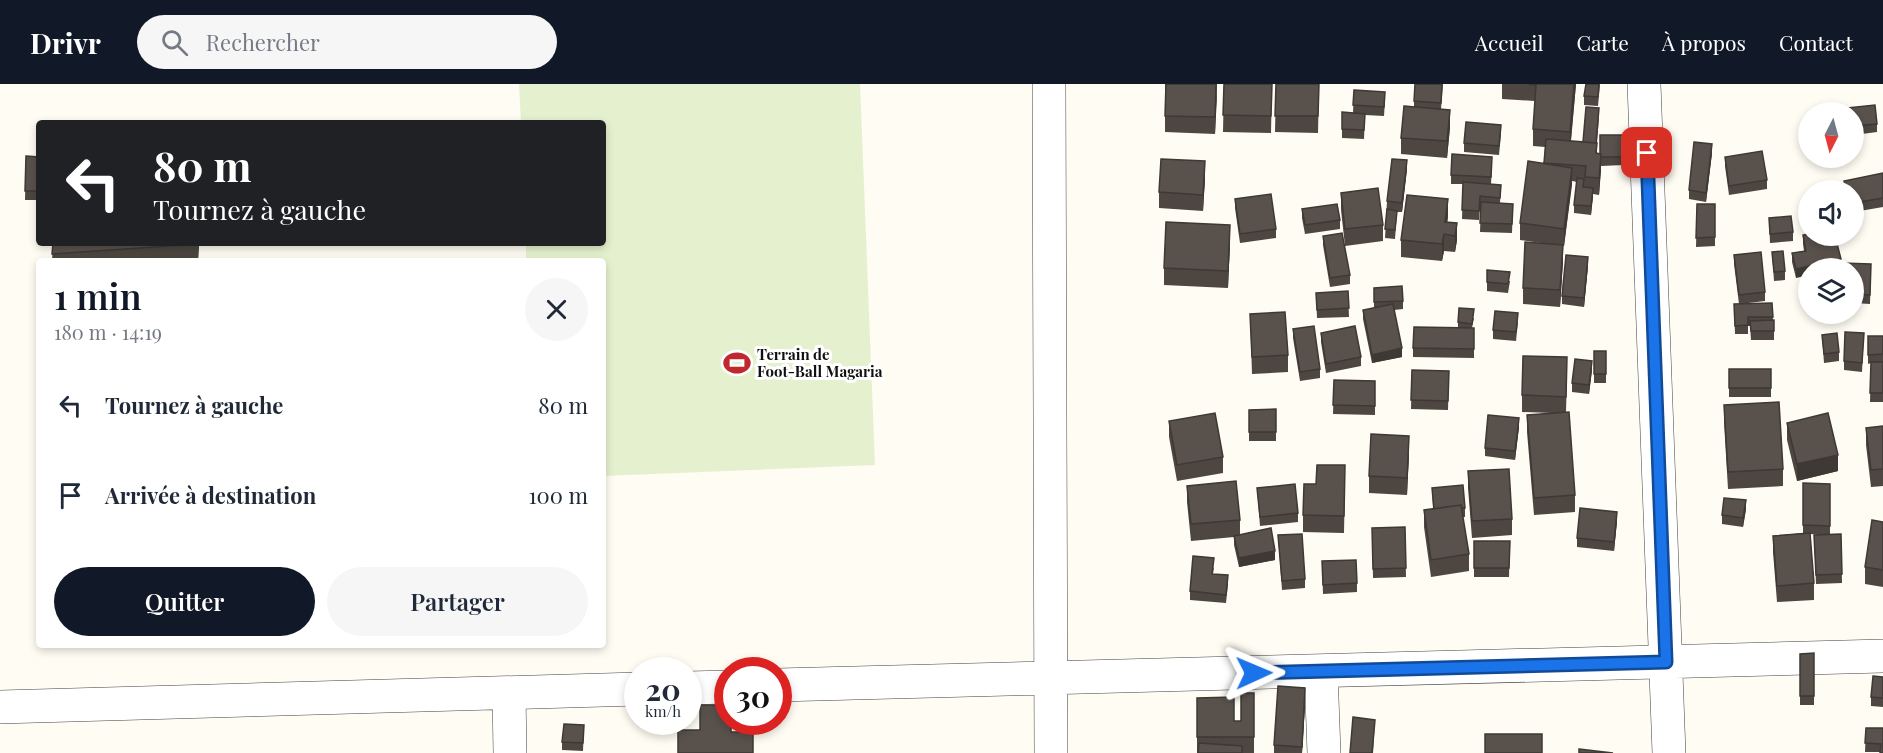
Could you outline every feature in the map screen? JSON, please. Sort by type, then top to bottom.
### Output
[{"type":"street","points":[[1049,84],[1051,753]]},
{"type":"street","points":[[1644,84],[1669,753]]},
{"type":"street","points":[[792,685],[1883,656]]},
{"type":"street","points":[[1321,671],[1324,753]]},
{"type":"street","points":[[0,706],[624,689]]},
{"type":"street","points":[[509,693],[510,753]]},
{"type":"green space","name":"Terrain de Foot-Ball Magaria","points":[[519,84],[860,84],[875,465],[606,476],[606,258],[526,258],[526,246],[606,246],[606,120],[521,120]]},
{"type":"building","points":[[1166,84],[1216,84],[1215,117],[1165,116]]},
{"type":"building","points":[[1224,84],[1272,84],[1271,116],[1223,115]]},
{"type":"building","points":[[1276,84],[1319,84],[1318,116],[1275,116]]},
{"type":"building","points":[[1415,84],[1442,84],[1441,103],[1414,101]]},
{"type":"building","points":[[1528,84],[1574,84],[1570,132],[1533,129],[1536,85]]},
{"type":"building","points":[[1586,84],[1599,84],[1598,97],[1584,96]]},
{"type":"building","points":[[1354,90],[1385,92],[1384,107],[1353,105]]},
{"type":"building","points":[[1875,105],[1877,124],[1864,125],[1864,106]]},
{"type":"building","points":[[1404,106],[1450,110],[1447,141],[1401,138]]},
{"type":"building","points":[[1586,107],[1599,108],[1596,143],[1583,142]]},
{"type":"building","points":[[1342,112],[1365,114],[1364,130],[1342,129]]},
{"type":"building","points":[[1466,122],[1501,125],[1499,146],[1464,143]]},
{"type":"building","points":[[1600,135],[1623,135],[1624,157],[1601,157]]},
{"type":"building","points":[[1546,139],[1597,143],[1596,153],[1601,154],[1599,178],[1585,177],[1586,166],[1544,163]]},
{"type":"building","points":[[1694,142],[1712,144],[1706,193],[1689,190]]},
{"type":"building","points":[[1762,151],[1767,180],[1729,186],[1725,157]]},
{"type":"building","points":[[1452,154],[1492,157],[1491,177],[1451,175]]},
{"type":"building","points":[[26,156],[36,157],[36,191],[25,191]]},
{"type":"building","points":[[1161,159],[1205,161],[1203,195],[1159,192]]},
{"type":"building","points":[[1392,159],[1407,160],[1402,203],[1387,201]]},
{"type":"building","points":[[1528,161],[1572,168],[1564,229],[1520,223]]},
{"type":"building","points":[[1883,173],[1883,198],[1864,201],[1864,180],[1849,180]]},
{"type":"building","points":[[1577,178],[1584,179],[1583,187],[1593,188],[1591,206],[1574,205]]},
{"type":"building","points":[[1463,182],[1501,185],[1500,198],[1480,196],[1479,211],[1462,210]]},
{"type":"building","points":[[1378,188],[1383,225],[1345,229],[1341,193]]},
{"type":"building","points":[[1271,194],[1276,229],[1240,234],[1235,199]]},
{"type":"building","points":[[1407,195],[1448,199],[1445,222],[1457,223],[1455,236],[1444,234],[1442,244],[1401,240]]},
{"type":"building","points":[[1481,202],[1513,204],[1512,224],[1480,223]]},
{"type":"building","points":[[1337,204],[1340,220],[1305,225],[1302,209]]},
{"type":"building","points":[[1697,204],[1715,204],[1715,237],[1696,238]]},
{"type":"building","points":[[1387,209],[1397,211],[1395,230],[1385,229]]},
{"type":"building","points":[[1791,216],[1793,232],[1770,234],[1769,218]]},
{"type":"building","points":[[1166,222],[1230,225],[1228,271],[1164,268]]},
{"type":"building","points":[[1342,233],[1350,275],[1330,278],[1323,236]]},
{"type":"building","points":[[1525,242],[1563,245],[1560,290],[1523,288]]},
{"type":"building","points":[[53,246],[169,246],[52,254]]},
{"type":"building","points":[[1805,246],[1838,246],[1841,258],[1798,258],[1798,269],[1796,269],[1792,253],[1806,251]]},
{"type":"building","points":[[1783,251],[1785,271],[1774,272],[1772,252]]},
{"type":"building","points":[[1761,252],[1765,292],[1739,295],[1734,255]]},
{"type":"building","points":[[1566,255],[1588,257],[1584,298],[1562,296]]},
{"type":"building","points":[[1864,264],[1871,264],[1870,295],[1864,295]]},
{"type":"building","points":[[1487,270],[1510,272],[1508,284],[1487,282]]},
{"type":"building","points":[[1402,286],[1403,301],[1374,302],[1374,288]]},
{"type":"building","points":[[1348,291],[1349,308],[1317,310],[1316,293]]},
{"type":"building","points":[[1772,303],[1773,317],[1748,317],[1748,325],[1735,326],[1734,304]]},
{"type":"building","points":[[1393,304],[1402,348],[1372,355],[1363,310]]},
{"type":"building","points":[[1459,308],[1474,309],[1472,324],[1458,322]]},
{"type":"building","points":[[1495,311],[1518,313],[1516,332],[1493,330]]},
{"type":"building","points":[[1285,312],[1288,355],[1252,357],[1250,314]]},
{"type":"building","points":[[1774,320],[1774,331],[1751,331],[1750,321]]},
{"type":"building","points":[[1314,326],[1320,369],[1300,372],[1293,329]]},
{"type":"building","points":[[1355,326],[1361,357],[1326,364],[1321,333]]},
{"type":"building","points":[[1414,327],[1474,328],[1474,349],[1413,348]]},
{"type":"building","points":[[1845,332],[1864,333],[1862,363],[1844,361]]},
{"type":"building","points":[[1837,333],[1839,352],[1824,354],[1822,335]]},
{"type":"building","points":[[1868,336],[1883,336],[1883,354],[1868,355]]},
{"type":"building","points":[[1594,351],[1606,351],[1606,374],[1594,374]]},
{"type":"building","points":[[1523,356],[1567,357],[1566,397],[1522,395]]},
{"type":"building","points":[[1575,359],[1592,361],[1589,385],[1572,383]]},
{"type":"building","points":[[1871,362],[1883,362],[1883,393],[1870,393]]},
{"type":"building","points":[[1729,369],[1771,369],[1771,388],[1729,388]]},
{"type":"building","points":[[1412,370],[1449,371],[1448,401],[1411,400]]},
{"type":"building","points":[[1334,380],[1375,381],[1375,406],[1333,405]]},
{"type":"building","points":[[1779,402],[1783,469],[1728,472],[1724,405]]},
{"type":"building","points":[[1276,409],[1276,432],[1249,432],[1249,410]]},
{"type":"building","points":[[1569,412],[1575,495],[1534,498],[1527,415]]},
{"type":"building","points":[[1215,413],[1223,457],[1177,465],[1169,421]]},
{"type":"building","points":[[1828,413],[1838,455],[1797,464],[1787,423]]},
{"type":"building","points":[[1488,415],[1519,418],[1515,451],[1485,448]]},
{"type":"building","points":[[1883,426],[1883,469],[1871,470],[1866,428]]},
{"type":"building","points":[[1371,434],[1409,436],[1407,478],[1369,476]]},
{"type":"building","points":[[1317,465],[1345,465],[1344,516],[1303,515],[1304,484],[1316,484]]},
{"type":"building","points":[[1509,469],[1512,519],[1472,521],[1468,471]]},
{"type":"building","points":[[1236,481],[1240,520],[1191,524],[1187,486]]},
{"type":"building","points":[[1803,483],[1830,484],[1830,526],[1803,525]]},
{"type":"building","points":[[1295,484],[1298,513],[1260,517],[1257,488]]},
{"type":"building","points":[[1463,485],[1465,508],[1461,505],[1434,509],[1432,488]]},
{"type":"building","points":[[1724,498],[1746,500],[1743,518],[1722,515]]},
{"type":"building","points":[[1461,505],[1469,554],[1431,560],[1424,510]]},
{"type":"building","points":[[1580,508],[1617,512],[1614,542],[1577,538]]},
{"type":"building","points":[[1872,520],[1883,522],[1883,570],[1865,567]]},
{"type":"building","points":[[1405,527],[1406,568],[1373,569],[1372,528]]},
{"type":"building","points":[[1271,528],[1275,551],[1239,558],[1234,536]]},
{"type":"building","points":[[1810,533],[1814,583],[1777,586],[1773,536]]},
{"type":"building","points":[[1302,534],[1305,579],[1282,581],[1278,535]]},
{"type":"building","points":[[1841,534],[1842,574],[1816,575],[1814,535]]},
{"type":"building","points":[[1474,541],[1510,541],[1509,568],[1474,568]]},
{"type":"building","points":[[1193,556],[1214,558],[1212,574],[1228,575],[1226,595],[1190,591]]},
{"type":"building","points":[[1356,560],[1357,583],[1323,585],[1322,561]]},
{"type":"building","points":[[1814,653],[1814,696],[1800,696],[1800,654]]},
{"type":"building","points":[[1873,676],[1883,677],[1883,698],[1871,697]]},
{"type":"building","points":[[1278,686],[1305,688],[1302,747],[1274,745]]},
{"type":"building","points":[[1241,693],[1254,693],[1254,737],[1197,737],[1197,698],[1234,697],[1234,721],[1241,721]]},
{"type":"building","points":[[702,705],[714,705],[714,735],[753,735],[753,753],[678,753],[678,735],[702,735]]},
{"type":"building","points":[[1353,717],[1375,720],[1372,753],[1350,753]]},
{"type":"building","points":[[564,724],[584,725],[583,743],[562,742]]},
{"type":"building","points":[[1866,728],[1883,728],[1883,753],[1880,753],[1881,744],[1865,743]]},
{"type":"building","points":[[1485,734],[1542,734],[1542,753],[1485,753]]},
{"type":"building","points":[[1199,743],[1242,746],[1242,753],[1198,753]]},
{"type":"building","points":[[1579,749],[1613,753],[1579,753]]},
{"type":"place","name":"Terrain de Foot-Ball Magaria","points":[[737,363]]},
{"type":"route","points":[[1254,673],[1666,662],[1647,153]]}]
